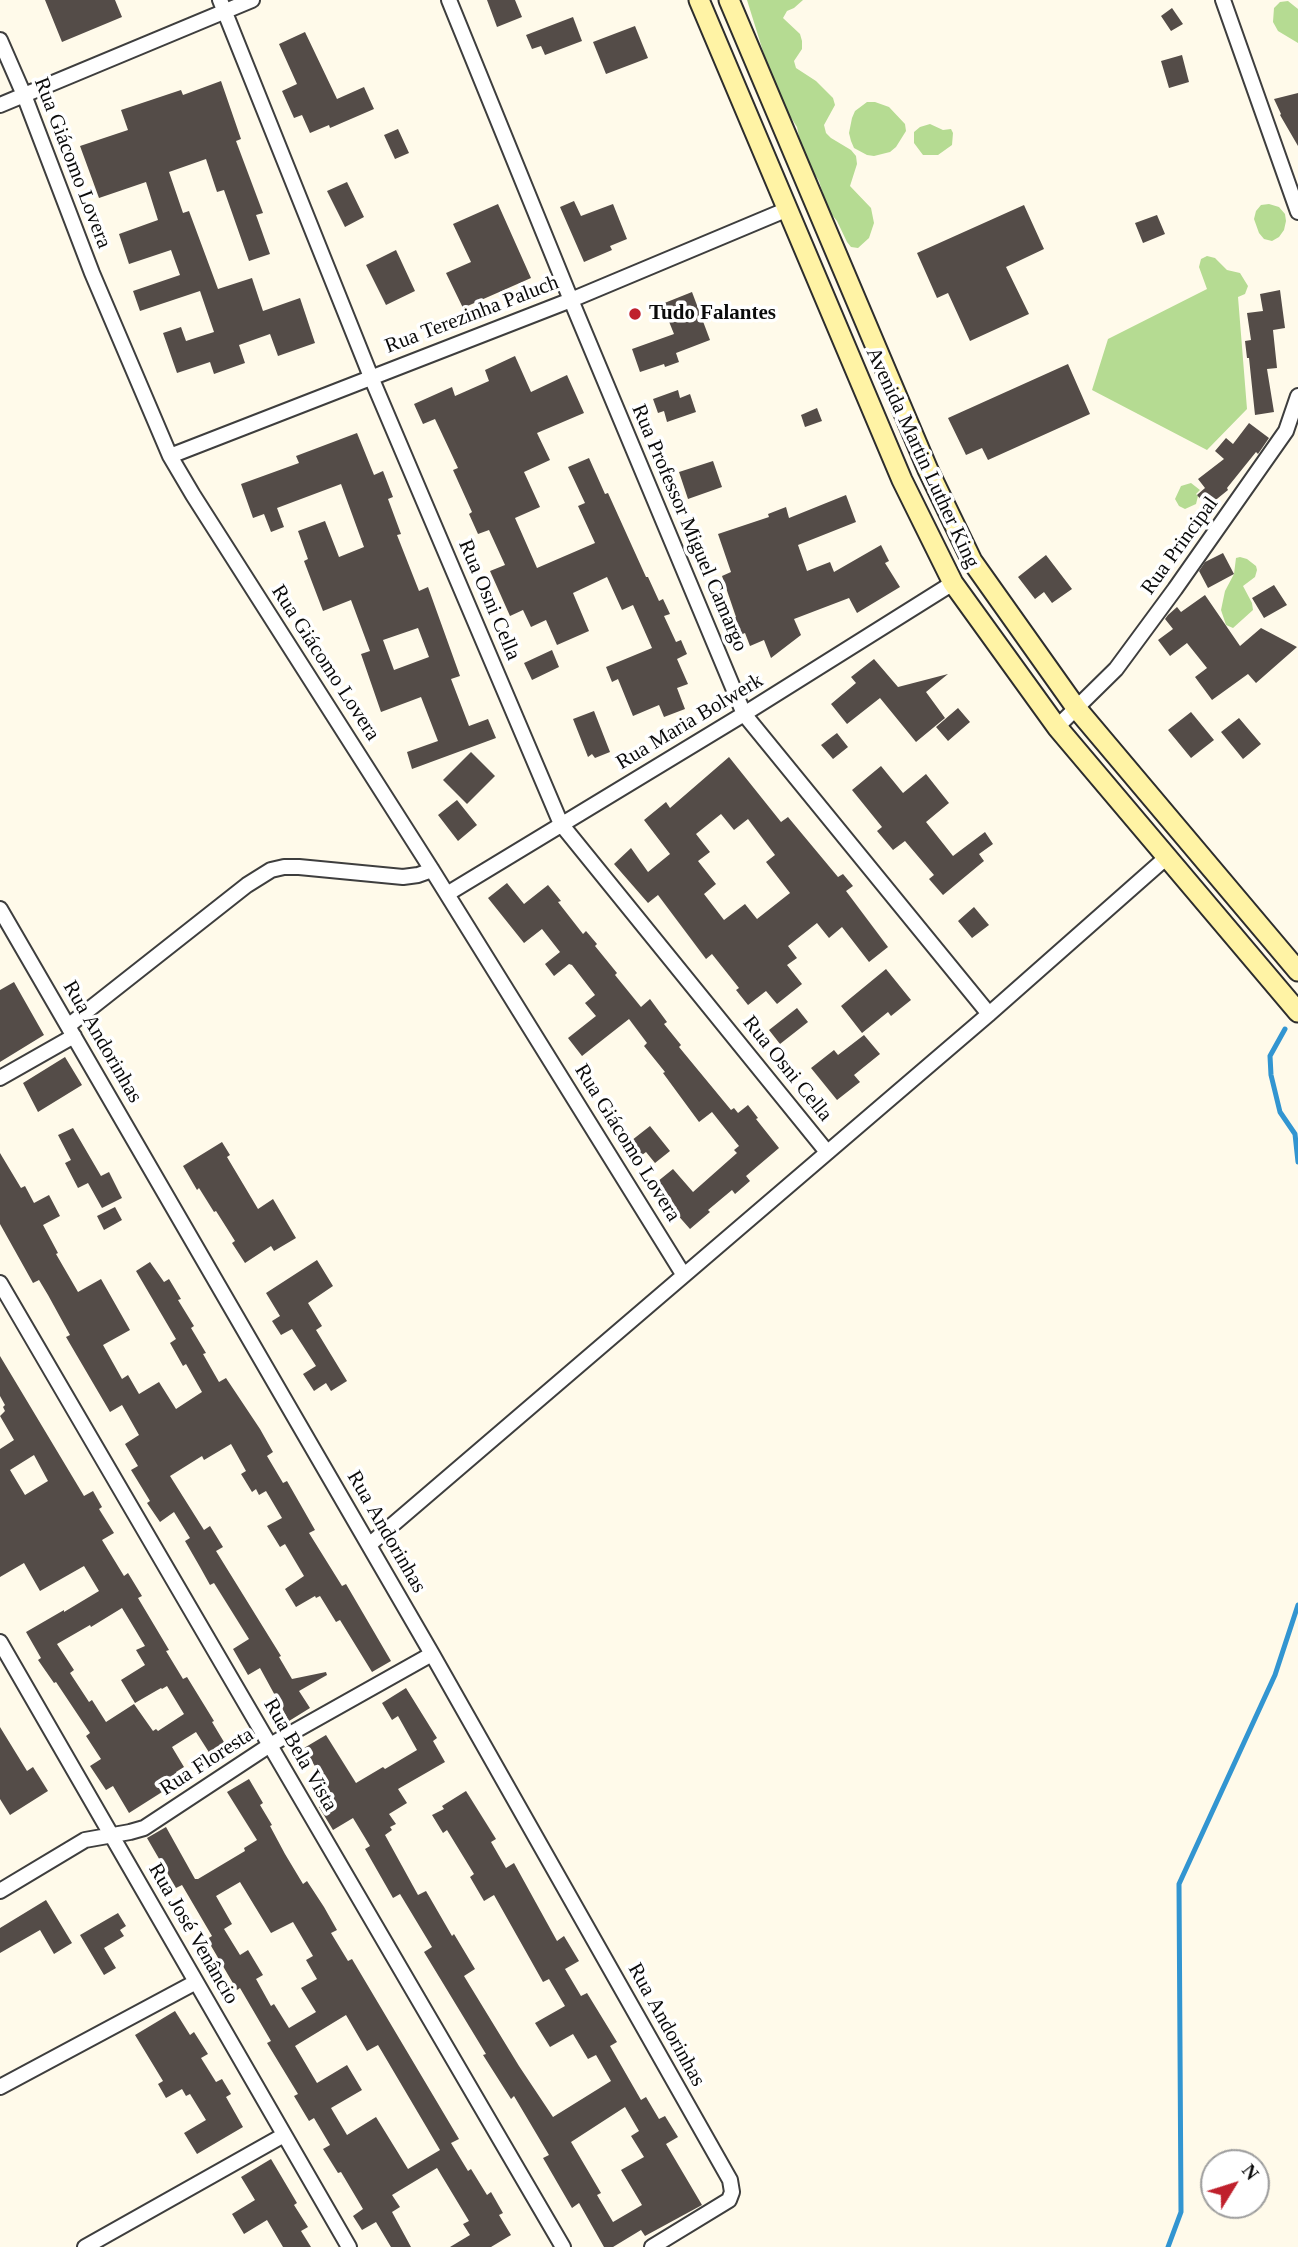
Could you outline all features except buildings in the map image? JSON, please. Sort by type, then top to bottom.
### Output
[{"type":"main road","name":"Avenida Martin Luther King","points":[[699,0],[902,480],[953,583],[1057,727],[1298,1012]]},
{"type":"main road","name":"Avenida Martin Luther King","points":[[729,0],[928,470],[972,561],[1077,709],[1298,971]]},
{"type":"main road","points":[[902,480],[928,470]]},
{"type":"street","points":[[0,105],[222,6],[252,0]]},
{"type":"street","name":"Rua Professor Miguel Camargo","points":[[449,0],[570,300],[744,714],[989,1014]]},
{"type":"street","points":[[1223,0],[1298,212]]},
{"type":"street","name":"Rua Osni Cella","points":[[222,6],[371,377],[561,824],[827,1153]]},
{"type":"street","name":"Rua Giácomo Lovera","points":[[0,40],[24,95],[92,273],[170,456],[684,1274]]},
{"type":"street","name":"Rua Terezinha Paluch","points":[[170,456],[570,300],[788,208]]},
{"type":"street","name":"Rua Principal","points":[[1057,727],[1116,669],[1207,545],[1286,431],[1298,396]]},
{"type":"street","name":"Rua Maria Bolwerk","points":[[447,894],[744,714],[953,583]]},
{"type":"street","points":[[369,1545],[989,1014],[1168,856]]},
{"type":"street","points":[[0,1078],[71,1031],[247,885],[271,870],[299,866],[403,877],[432,870]]},
{"type":"street","name":"Rua Andorinhas","points":[[0,909],[432,1654],[730,2180],[733,2192],[729,2200],[652,2247]]},
{"type":"street","name":"Rua Bela Vista","points":[[0,1283],[563,2247]]},
{"type":"street","name":"Rua José Venâncio","points":[[0,1642],[349,2247]]},
{"type":"street","name":"Rua Floresta","points":[[0,1891],[85,1840],[144,1828],[270,1745],[432,1654]]},
{"type":"street","points":[[0,2087],[196,1982]]},
{"type":"street","points":[[85,2247],[285,2135]]},
{"type":"green space","points":[[747,0],[803,0],[787,11],[783,18],[800,34],[802,41],[802,49],[794,61],[796,68],[816,81],[833,98],[835,105],[824,125],[826,133],[856,156],[857,164],[850,186],[871,208],[874,223],[869,238],[858,248],[851,247],[847,242],[837,221],[828,210],[819,181],[803,156],[797,127],[777,96]]},
{"type":"green space","points":[[1288,1],[1298,9],[1298,43],[1278,31],[1273,22],[1274,8],[1280,2]]},
{"type":"green space","points":[[867,102],[889,107],[905,124],[906,131],[890,152],[874,156],[854,148],[849,133],[852,118],[855,111]]},
{"type":"green space","points":[[930,124],[943,130],[951,129],[953,133],[952,145],[938,155],[923,155],[914,143],[914,132]]},
{"type":"green space","points":[[1261,205],[1279,207],[1285,214],[1286,221],[1284,230],[1272,241],[1264,239],[1259,233],[1254,219]]},
{"type":"green space","points":[[1207,256],[1215,258],[1227,270],[1240,273],[1248,286],[1245,294],[1238,297],[1247,409],[1207,450],[1092,390],[1108,339],[1207,289],[1199,267],[1201,259]]},
{"type":"green space","points":[[1191,483],[1200,490],[1196,494],[1196,504],[1185,509],[1179,506],[1175,499],[1181,486]]},
{"type":"green space","points":[[1236,558],[1247,559],[1257,570],[1255,577],[1243,586],[1253,610],[1233,628],[1226,625],[1221,610],[1225,591],[1234,574]]},
{"type":"waterway","points":[[1285,1029],[1270,1056],[1271,1075],[1280,1112],[1295,1134],[1298,1162]]},
{"type":"waterway","points":[[1168,2247],[1181,2212],[1179,1884],[1275,1675],[1298,1605]]},
{"type":"place","name":"Tudo Falantes","points":[[635,314]]}]
